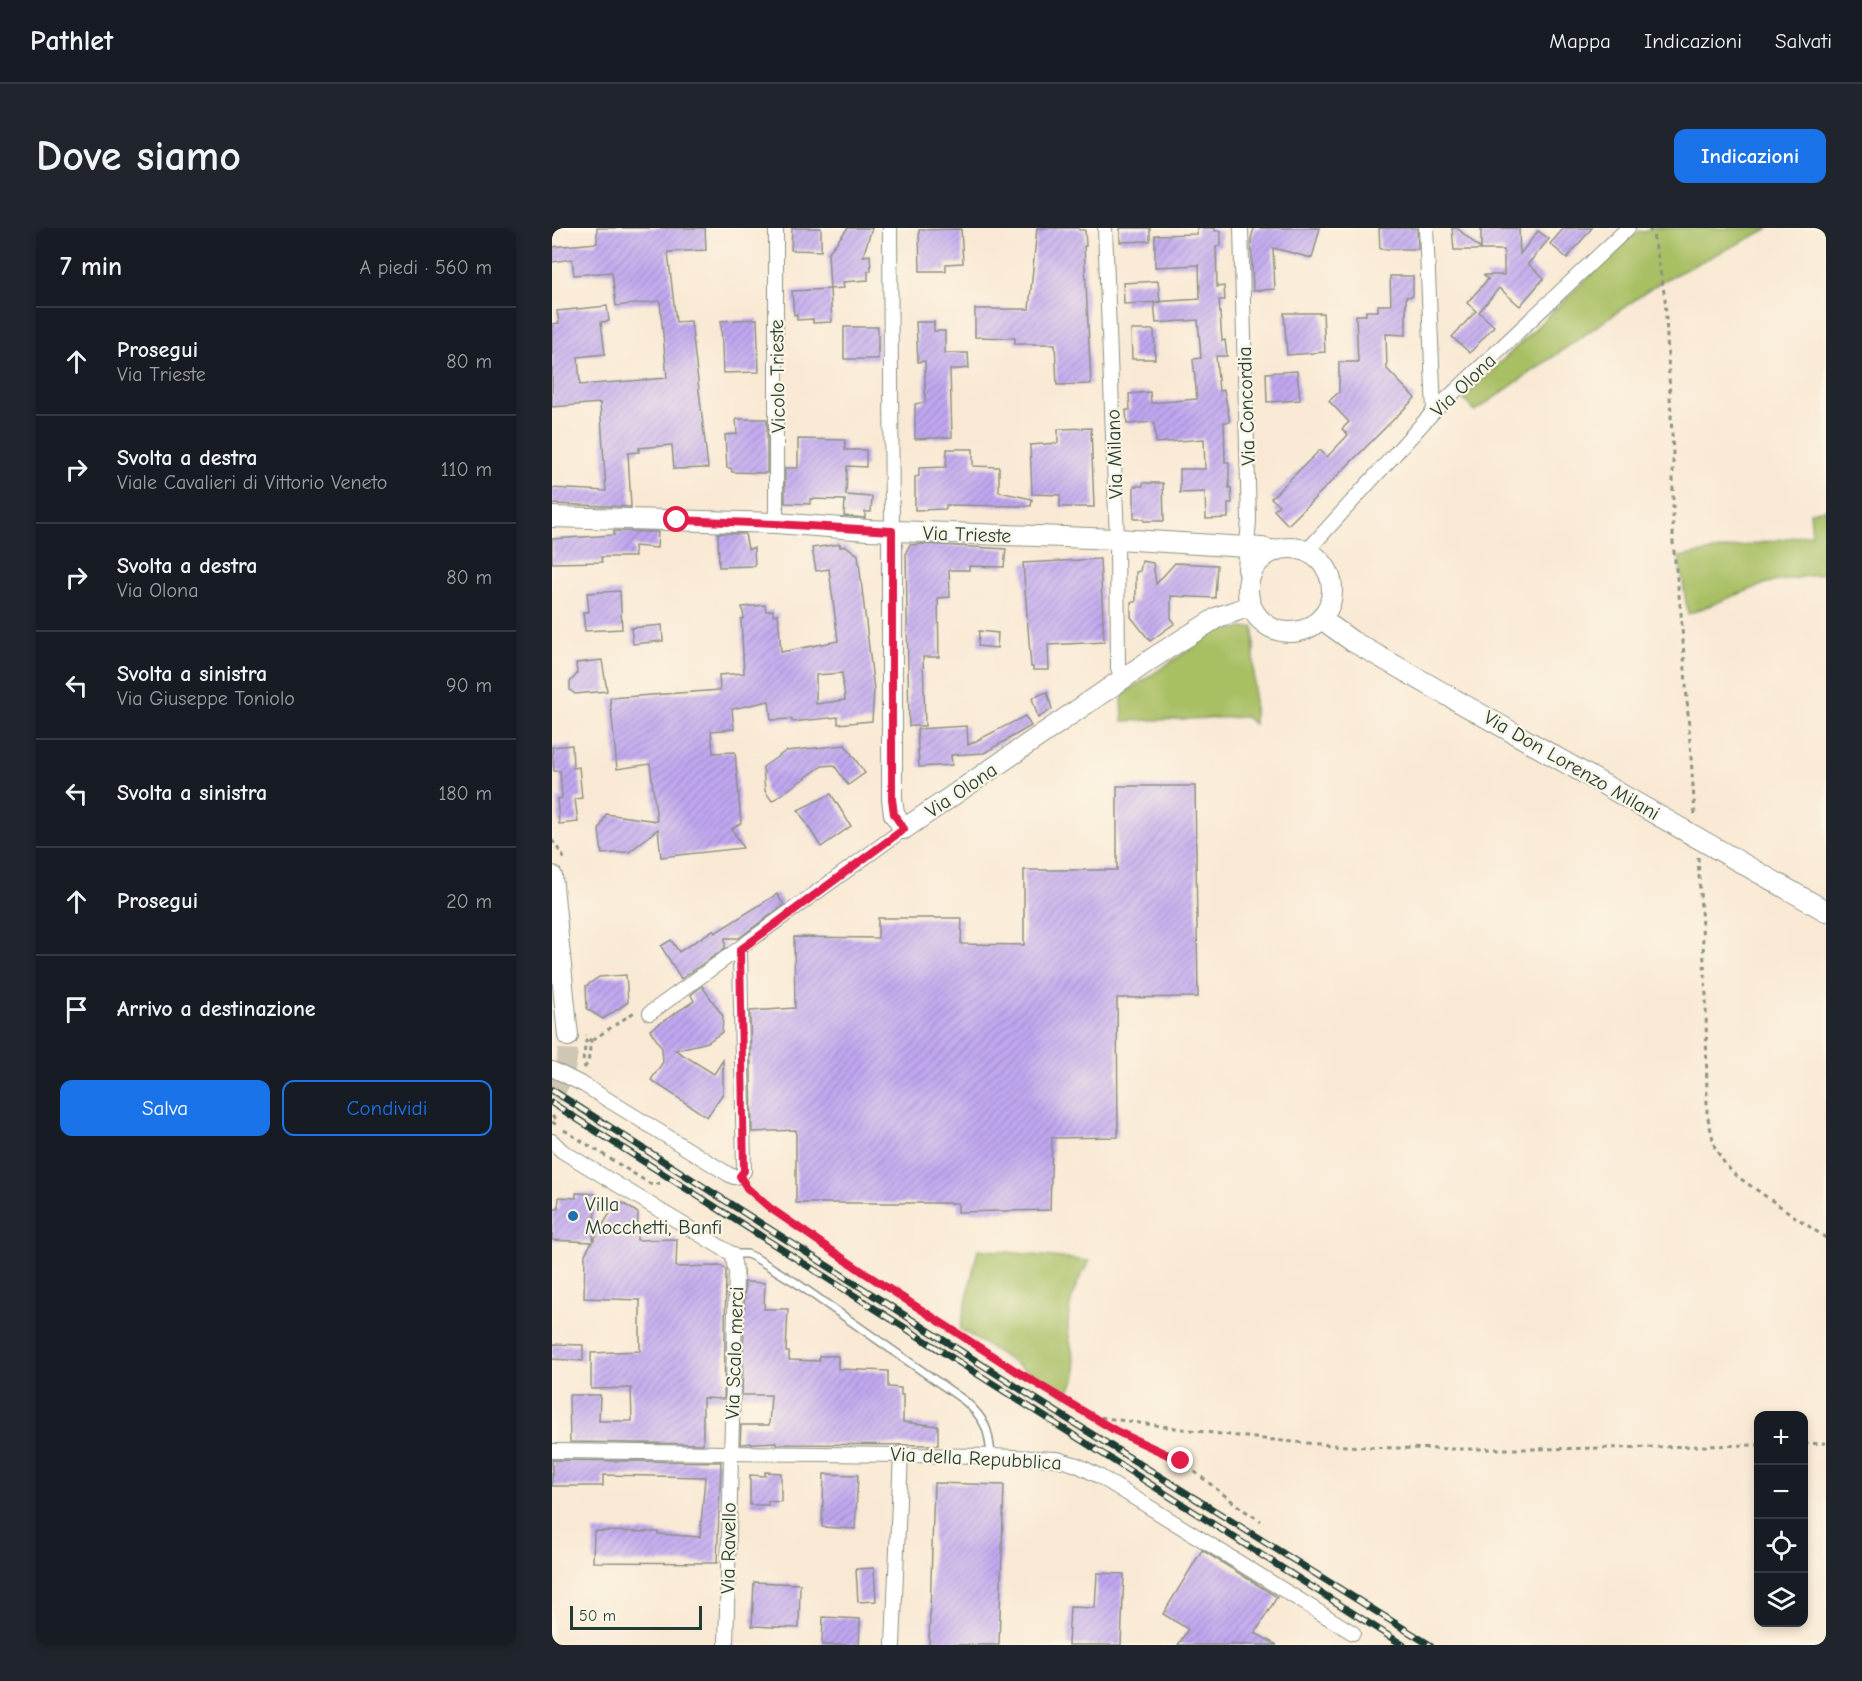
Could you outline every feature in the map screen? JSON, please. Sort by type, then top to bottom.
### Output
[{"type":"street","name":"Vicolo Trieste","points":[[776,228],[776,524]]},
{"type":"street","points":[[890,228],[892,799],[894,814],[904,829]]},
{"type":"street","name":"Via Milano","points":[[1105,228],[1118,539],[1118,668],[1123,680]]},
{"type":"street","name":"Via Concordia","points":[[1240,228],[1248,445],[1249,520],[1245,569],[1249,583]]},
{"type":"street","points":[[1426,228],[1434,411]]},
{"type":"street","name":"Via Olona","points":[[1307,551],[1434,411],[1628,228]]},
{"type":"street","name":"Via Trieste","points":[[552,517],[1118,539],[1262,548],[1275,551]]},
{"type":"street","points":[[1285,548],[1307,551],[1322,563],[1330,579],[1332,591],[1330,603],[1324,614],[1310,626],[1292,632],[1279,630],[1258,617],[1251,606],[1248,595],[1249,583],[1257,564],[1275,551],[1285,548]]},
{"type":"street","name":"Via Olona","points":[[644,1011],[740,950],[904,829],[1156,656],[1218,617],[1251,606]]},
{"type":"street","name":"Via Don Lorenzo Milani","points":[[1324,614],[1327,623],[1352,641],[1826,911]]},
{"type":"street","points":[[552,876],[577,1039]]},
{"type":"street","points":[[552,1069],[574,1079],[728,1174],[734,1177],[740,1176],[744,1171],[740,950]]},
{"type":"street","points":[[552,1141],[562,1151],[732,1254]]},
{"type":"street","name":"Via Scalo merci","points":[[730,1451],[736,1273],[732,1254]]},
{"type":"street","name":"Via della Repubblica","points":[[552,1451],[730,1451],[1057,1459],[1077,1465],[1109,1482],[1353,1633]]},
{"type":"street","name":"Via Ravello","points":[[726,1645],[730,1451]]},
{"type":"street","points":[[893,1645],[902,1454]]},
{"type":"lane","points":[[732,1254],[747,1254],[754,1257],[795,1282],[965,1401],[980,1414],[989,1433],[991,1456]]},
{"type":"path","points":[[1649,228],[1657,253],[1665,298],[1673,454],[1673,543],[1681,613],[1706,996],[1707,1114],[1715,1149],[1735,1175],[1826,1238]]},
{"type":"path","points":[[583,1061],[577,1039],[591,1041],[644,1011]]},
{"type":"path","points":[[574,1079],[588,1063],[591,1041]]},
{"type":"path","points":[[552,1116],[554,1118],[552,1122],[652,1185],[660,1183]]},
{"type":"path","points":[[740,1176],[747,1188],[770,1208],[863,1272],[1016,1371],[1092,1416],[1181,1461],[1261,1521]]},
{"type":"path","points":[[1092,1416],[1193,1431],[1292,1442],[1398,1448],[1754,1445]]},
{"type":"path","points":[[1808,1444],[1826,1443]]},
{"type":"green space","points":[[1652,228],[1770,228],[1662,281],[1475,411],[1463,399],[1614,252],[1639,231],[1645,232]]},
{"type":"green space","points":[[1826,509],[1826,573],[1767,583],[1688,614],[1679,557],[1812,534],[1810,512]]},
{"type":"green space","points":[[1254,627],[1254,724],[1246,717],[1123,721],[1122,695],[1217,631]]},
{"type":"green space","points":[[978,1249],[1090,1261],[1077,1285],[1069,1310],[1068,1334],[1076,1374],[1066,1396],[960,1329]]},
{"type":"building","points":[[597,228],[705,228],[706,250],[668,252],[676,322],[691,321],[708,468],[674,469],[672,445],[639,448],[639,452],[628,453],[631,507],[552,504],[552,488],[606,491],[600,403],[552,407],[552,324],[559,323],[557,311],[607,306],[609,321],[601,322],[605,354],[578,357],[580,385],[667,378],[660,301],[616,306],[612,272],[574,275],[572,259],[552,262],[552,247],[597,243]]},
{"type":"building","points":[[792,228],[821,228],[821,251],[791,250]]},
{"type":"building","points":[[848,228],[872,228],[863,256],[870,255],[871,271],[868,271],[868,280],[843,282],[844,288],[830,289],[828,253]]},
{"type":"building","points":[[1037,228],[1085,230],[1091,384],[1057,385],[1055,344],[1015,344],[1015,338],[975,337],[975,309],[1029,309]]},
{"type":"building","points":[[1120,228],[1150,228],[1150,241],[1120,242]]},
{"type":"building","points":[[1197,228],[1215,228],[1215,231],[1221,231],[1221,246],[1216,246],[1217,287],[1224,286],[1225,300],[1219,300],[1222,341],[1225,340],[1227,356],[1216,356],[1219,391],[1224,390],[1230,422],[1224,422],[1225,462],[1229,462],[1229,488],[1231,488],[1232,503],[1228,503],[1228,518],[1206,519],[1205,492],[1180,493],[1180,469],[1205,469],[1204,439],[1156,443],[1154,422],[1127,424],[1126,410],[1130,410],[1129,394],[1150,392],[1151,403],[1197,399],[1193,359],[1201,358],[1198,320],[1156,323],[1154,302],[1200,299],[1199,265],[1155,267],[1155,235],[1197,234]]},
{"type":"building","points":[[1254,228],[1320,228],[1312,258],[1273,248],[1275,289],[1253,291],[1251,239]]},
{"type":"building","points":[[1379,228],[1417,228],[1418,249],[1380,249]]},
{"type":"building","points":[[1452,228],[1457,228],[1481,249],[1481,228],[1519,228],[1520,254],[1538,231],[1549,239],[1528,264],[1544,278],[1520,306],[1499,288],[1479,312],[1494,326],[1470,353],[1452,337],[1476,311],[1467,303],[1488,279],[1484,275],[1504,275],[1504,250],[1454,250]]},
{"type":"building","points":[[1564,228],[1592,228],[1567,258],[1550,244]]},
{"type":"building","points":[[961,229],[963,263],[946,264],[946,271],[920,271],[919,230]]},
{"type":"building","points":[[1390,276],[1413,276],[1413,296],[1406,297],[1406,335],[1386,334],[1387,369],[1415,398],[1288,525],[1274,510],[1279,505],[1271,498],[1320,450],[1327,457],[1348,435],[1342,429],[1349,422],[1329,401],[1339,392],[1339,362],[1358,362],[1356,315],[1366,315],[1366,311],[1378,311],[1378,305],[1391,305]]},
{"type":"building","points":[[1158,281],[1160,302],[1124,304],[1123,283]]},
{"type":"building","points":[[830,289],[832,322],[813,323],[813,319],[797,320],[797,314],[794,315],[792,291]]},
{"type":"building","points":[[1284,313],[1323,313],[1325,352],[1287,355]]},
{"type":"building","points":[[757,319],[759,372],[723,373],[721,321]]},
{"type":"building","points":[[916,322],[934,322],[934,331],[945,331],[945,353],[968,353],[969,368],[950,370],[952,437],[915,439],[915,404],[925,402],[925,361],[918,362]]},
{"type":"building","points":[[844,327],[878,327],[878,359],[844,359]]},
{"type":"building","points":[[1131,330],[1154,330],[1155,359],[1132,359]]},
{"type":"building","points":[[1297,371],[1300,400],[1267,402],[1266,373]]},
{"type":"building","points":[[736,419],[767,419],[767,473],[732,472],[731,468],[727,468],[725,435],[737,434]]},
{"type":"building","points":[[1091,428],[1094,507],[1060,507],[1060,495],[1032,494],[1030,445],[1058,443],[1058,429]]},
{"type":"building","points":[[798,439],[845,440],[845,450],[866,450],[866,467],[847,466],[846,495],[872,497],[871,512],[865,512],[865,518],[844,516],[845,500],[810,499],[810,504],[785,503],[785,468],[798,468]]},
{"type":"building","points":[[947,449],[973,449],[973,466],[999,467],[999,492],[1032,499],[1031,506],[946,505],[946,509],[915,510],[915,477],[919,476],[919,468],[946,467]]},
{"type":"building","points":[[1143,483],[1163,483],[1164,521],[1134,519],[1134,486],[1143,486]]},
{"type":"building","points":[[614,531],[658,532],[657,548],[634,546],[635,557],[601,557],[602,562],[552,563],[552,539],[614,535]]},
{"type":"building","points":[[718,533],[745,534],[748,549],[754,548],[755,566],[719,567]]},
{"type":"building","points":[[840,544],[840,547],[846,546],[858,555],[874,690],[872,721],[838,724],[838,717],[792,722],[792,719],[771,720],[769,701],[732,709],[734,729],[711,731],[713,753],[735,752],[741,823],[732,829],[743,848],[661,857],[658,829],[629,852],[602,854],[599,830],[606,814],[657,821],[650,764],[617,769],[610,698],[720,690],[719,675],[744,673],[742,607],[765,605],[766,611],[773,610],[773,615],[778,614],[781,652],[838,641],[829,569],[816,571],[812,548]],"holes":[[[842,673],[845,700],[816,704],[816,675]]]},
{"type":"building","points":[[910,545],[1006,549],[1004,567],[969,566],[969,570],[949,570],[950,597],[938,598],[939,657],[923,657],[925,726],[909,726],[906,552]]},
{"type":"building","points":[[1100,559],[1104,642],[1048,645],[1049,670],[1033,670],[1023,563]]},
{"type":"building","points":[[1142,561],[1153,563],[1156,584],[1175,563],[1217,565],[1215,598],[1171,596],[1171,618],[1175,623],[1150,641],[1131,617],[1131,602],[1136,602],[1136,572],[1140,571]]},
{"type":"building","points":[[620,591],[622,629],[585,631],[583,612],[589,612],[587,593]]},
{"type":"building","points":[[662,625],[663,641],[633,644],[631,628]]},
{"type":"building","points":[[979,631],[998,633],[997,648],[978,646]]},
{"type":"building","points":[[602,660],[607,691],[575,694],[570,690],[570,682],[577,674],[576,663]]},
{"type":"building","points":[[1047,692],[1052,709],[1038,718],[1032,698]]},
{"type":"building","points":[[1025,716],[1031,726],[984,753],[951,755],[952,765],[919,767],[917,729],[967,726],[968,745]]},
{"type":"building","points":[[572,745],[573,768],[579,767],[582,798],[575,799],[578,822],[559,824],[557,799],[562,798],[560,771],[554,771],[552,747]]},
{"type":"building","points":[[845,745],[865,773],[848,785],[834,765],[822,766],[772,801],[765,791],[763,767],[786,751]]},
{"type":"building","points":[[1117,786],[1195,786],[1198,997],[1117,998],[1118,1137],[1052,1138],[1050,1210],[958,1212],[958,1203],[796,1203],[796,1130],[752,1132],[750,1011],[795,1008],[794,937],[878,938],[878,918],[962,918],[961,944],[1024,945],[1024,870],[1117,870]]},
{"type":"building","points":[[831,794],[851,826],[821,847],[798,810]]},
{"type":"building","points":[[777,894],[784,905],[739,938],[725,938],[725,948],[681,979],[661,946],[671,940],[679,952],[713,930],[715,933]]},
{"type":"building","points":[[626,975],[628,1002],[603,1019],[587,1009],[586,986],[599,977]]},
{"type":"building","points":[[702,986],[723,1016],[722,1032],[708,1042],[675,1050],[714,1074],[723,1060],[723,1093],[707,1117],[651,1080],[663,1062],[662,1048],[650,1030],[694,1001],[691,995]]},
{"type":"building","points":[[576,1193],[596,1194],[593,1241],[618,1200],[638,1213],[637,1240],[677,1239],[676,1267],[721,1266],[726,1269],[724,1399],[703,1398],[703,1444],[570,1442],[569,1395],[600,1395],[599,1421],[632,1421],[631,1388],[591,1389],[591,1353],[640,1351],[640,1300],[584,1298],[585,1254],[592,1242],[552,1240],[553,1209],[558,1209],[559,1197],[576,1198]]},
{"type":"building","points":[[745,1282],[765,1283],[764,1309],[788,1309],[786,1352],[789,1352],[789,1360],[819,1361],[819,1356],[838,1356],[838,1369],[888,1371],[888,1387],[901,1388],[903,1422],[938,1426],[938,1445],[776,1444],[776,1442],[740,1444],[741,1425],[769,1425],[771,1395],[742,1395]]},
{"type":"building","points":[[552,1344],[583,1345],[583,1361],[552,1359]]},
{"type":"building","points":[[552,1460],[721,1462],[717,1563],[593,1562],[594,1531],[658,1532],[658,1534],[700,1537],[705,1477],[603,1475],[603,1486],[552,1486]]},
{"type":"building","points":[[765,1472],[781,1473],[781,1502],[768,1501],[768,1505],[750,1505],[750,1475],[765,1476]]},
{"type":"building","points":[[824,1474],[858,1475],[855,1529],[822,1527]]},
{"type":"building","points":[[934,1483],[1004,1485],[999,1645],[929,1645]]},
{"type":"building","points":[[1202,1550],[1277,1597],[1255,1633],[1277,1645],[1178,1645],[1188,1629],[1163,1614]]},
{"type":"building","points":[[874,1568],[876,1601],[858,1602],[856,1569]]},
{"type":"building","points":[[1097,1573],[1124,1574],[1121,1645],[1068,1645],[1070,1607],[1095,1608]]},
{"type":"building","points":[[754,1582],[800,1584],[799,1628],[752,1626]]},
{"type":"building","points":[[823,1617],[860,1619],[859,1645],[822,1645]]},
{"type":"tunnel","points":[[552,1096],[565,1068],[568,1036]]},
{"type":"railway","points":[[552,1090],[1042,1403],[1430,1645]]},
{"type":"railway","points":[[552,1103],[1403,1645]]},
{"type":"place","name":"Villa Mocchetti, Banfi","points":[[573,1216]]},
{"type":"route","points":[[677,520],[892,531],[892,799],[894,814],[904,829],[740,950],[744,1171],[740,1176],[747,1188],[770,1208],[863,1272],[1016,1371],[1116,1431],[1181,1461]]}]
